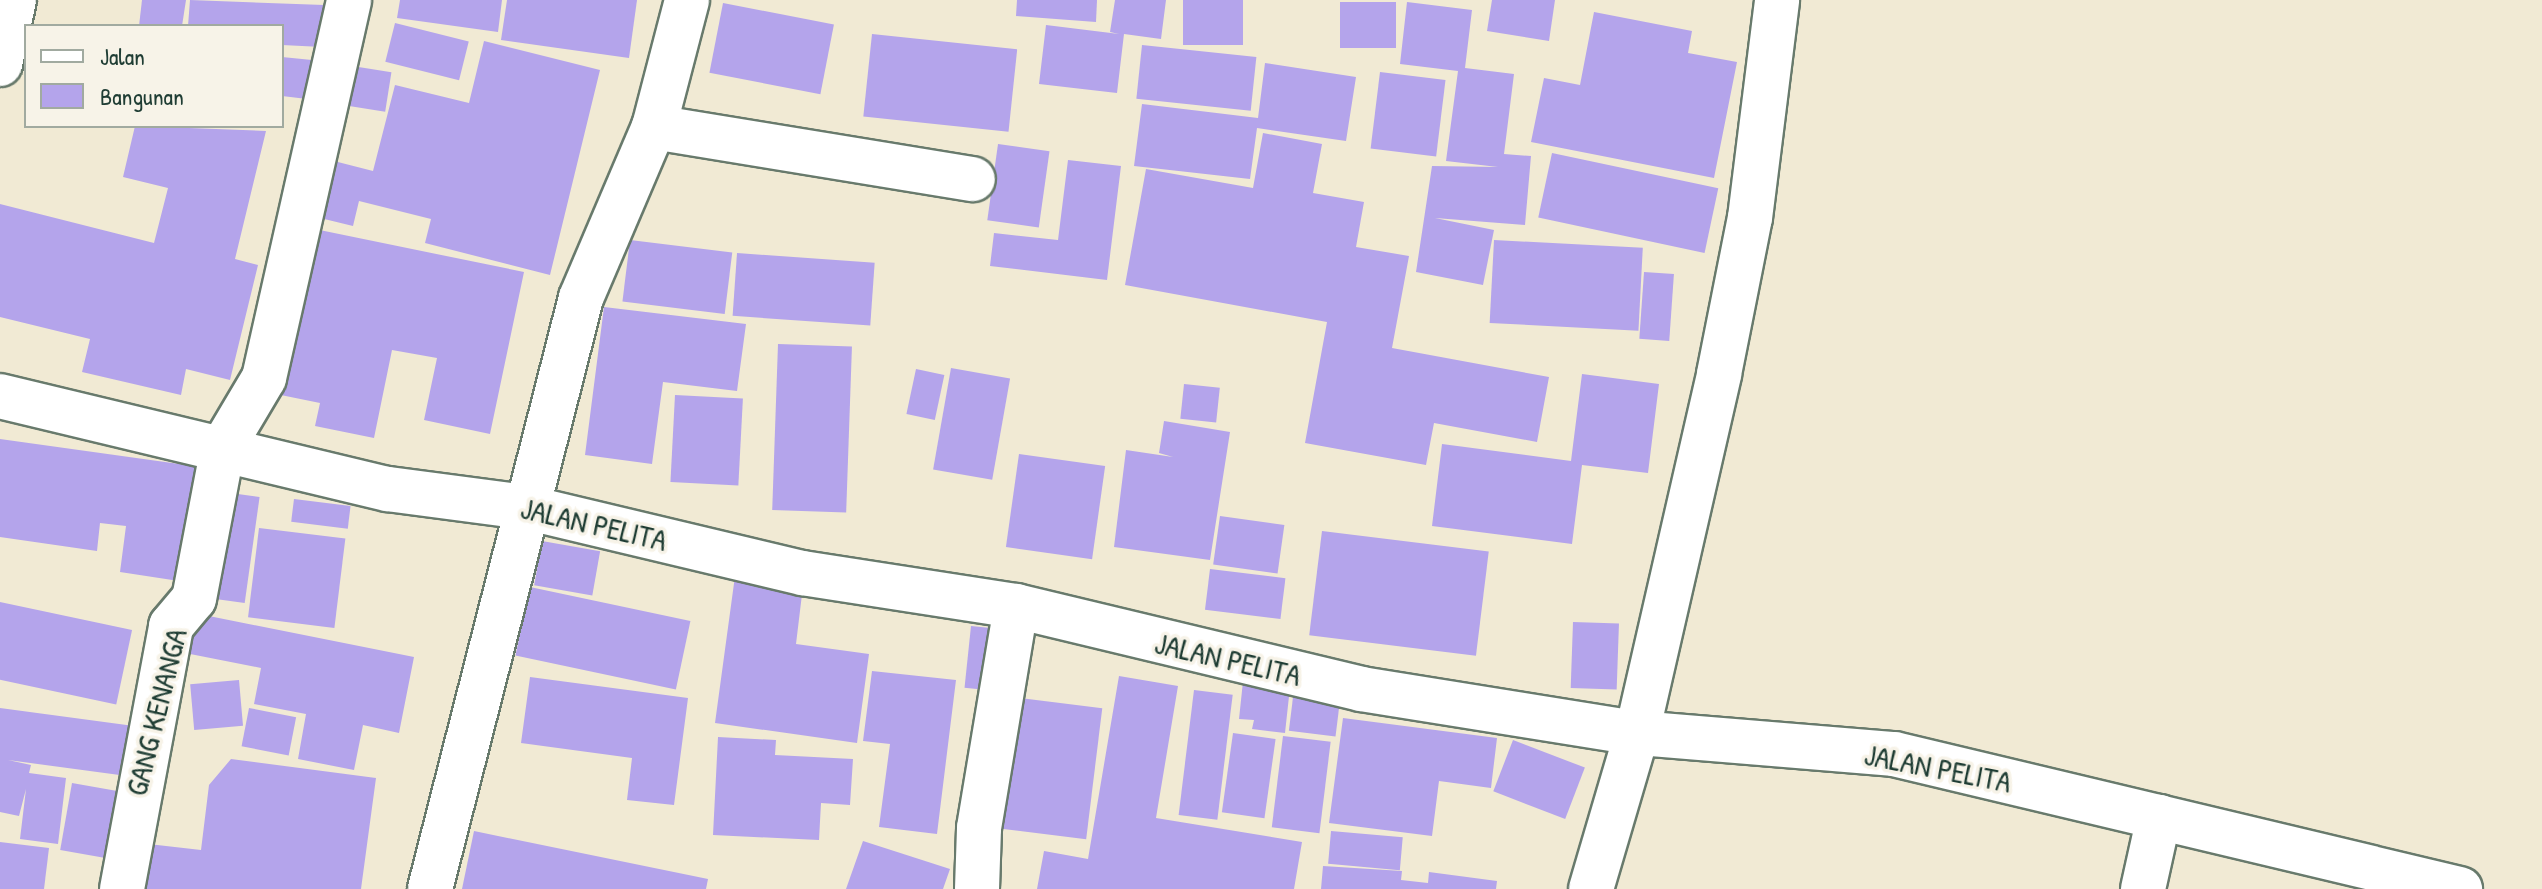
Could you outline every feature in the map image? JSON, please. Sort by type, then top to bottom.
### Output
[{"type":"street","points":[[0,64],[14,0]]},
{"type":"street","name":"GANG KENANGA","points":[[122,889],[171,626],[194,599],[223,447],[264,378],[349,0]]},
{"type":"street","points":[[430,889],[525,507],[581,298],[654,127],[687,0]]},
{"type":"street","points":[[1591,889],[1637,733],[1750,218],[1777,0]]},
{"type":"street","points":[[654,127],[973,179]]},
{"type":"street","name":"JALAN PELITA","points":[[0,396],[388,489],[525,507],[803,573],[1016,606],[1361,689],[1637,733],[1894,754],[2460,889]]},
{"type":"street","points":[[977,889],[979,828],[1016,606]]},
{"type":"street","points":[[2143,889],[2159,817]]},
{"type":"building","points":[[142,0],[186,0],[182,24],[139,24]]},
{"type":"building","points":[[190,0],[324,5],[322,47],[284,45],[284,24],[188,24]]},
{"type":"building","points":[[400,0],[502,0],[498,32],[397,18]]},
{"type":"building","points":[[507,0],[637,0],[629,58],[501,40]]},
{"type":"building","points":[[1017,0],[1097,0],[1096,22],[1016,16]]},
{"type":"building","points":[[1115,0],[1166,0],[1161,39],[1124,34],[1117,93],[1039,84],[1046,25],[1119,34],[1110,32]]},
{"type":"building","points":[[1183,0],[1243,0],[1243,45],[1183,45]]},
{"type":"building","points":[[1492,0],[1555,0],[1549,41],[1487,31]]},
{"type":"building","points":[[1340,2],[1396,2],[1396,48],[1340,48]]},
{"type":"building","points":[[1407,2],[1472,10],[1465,68],[1514,74],[1504,154],[1531,156],[1525,225],[1435,218],[1494,230],[1483,285],[1416,272],[1432,166],[1498,167],[1446,161],[1458,71],[1400,64]]},
{"type":"building","points":[[723,3],[834,25],[820,94],[709,73]]},
{"type":"building","points":[[1594,12],[1692,31],[1688,53],[1737,62],[1714,178],[1531,142],[1544,78],[1580,85]]},
{"type":"building","points":[[395,23],[469,41],[459,80],[385,62]]},
{"type":"building","points":[[872,34],[1017,49],[1009,132],[863,117]]},
{"type":"building","points":[[484,41],[600,70],[550,275],[425,243],[431,219],[359,201],[353,226],[316,217],[330,160],[373,171],[395,85],[469,103]]},
{"type":"building","points":[[1142,45],[1256,57],[1251,111],[1136,99]]},
{"type":"building","points":[[284,57],[312,60],[307,99],[284,96]]},
{"type":"building","points":[[1265,63],[1356,77],[1346,141],[1257,128],[1250,179],[1134,166],[1142,104],[1258,118]]},
{"type":"building","points":[[346,65],[391,72],[385,112],[340,105]]},
{"type":"building","points":[[1380,72],[1446,80],[1436,156],[1371,148]]},
{"type":"building","points":[[135,128],[266,131],[235,259],[258,265],[230,380],[186,369],[181,395],[82,372],[90,339],[0,317],[0,204],[154,243],[168,188],[123,177]]},
{"type":"building","points":[[1263,133],[1322,144],[1313,193],[1364,202],[1356,247],[1409,256],[1392,348],[1549,377],[1537,442],[1434,423],[1426,465],[1305,443],[1327,322],[1125,285],[1146,169],[1253,188]]},
{"type":"building","points":[[998,144],[1049,151],[1039,227],[987,220]]},
{"type":"building","points":[[1552,153],[1718,188],[1705,253],[1538,218]]},
{"type":"building","points":[[1068,160],[1121,166],[1107,280],[990,266],[994,233],[1058,240]]},
{"type":"building","points":[[305,227],[524,272],[490,434],[424,420],[437,358],[392,350],[374,438],[315,426],[320,403],[271,393]]},
{"type":"building","points":[[630,240],[732,253],[725,314],[622,302]]},
{"type":"building","points":[[1494,240],[1643,248],[1638,331],[1490,323]]},
{"type":"building","points":[[737,253],[875,263],[870,325],[733,316]]},
{"type":"building","points":[[1644,272],[1674,274],[1669,341],[1639,339]]},
{"type":"building","points":[[604,307],[746,324],[737,391],[663,382],[652,464],[585,455]]},
{"type":"building","points":[[778,344],[852,347],[846,512],[772,510]]},
{"type":"building","points":[[951,368],[1010,378],[992,480],[933,469]]},
{"type":"building","points":[[916,369],[944,375],[935,420],[906,414]]},
{"type":"building","points":[[1582,374],[1659,384],[1648,473],[1582,465],[1572,544],[1432,526],[1442,444],[1571,461]]},
{"type":"building","points":[[1184,384],[1220,388],[1216,423],[1180,419]]},
{"type":"building","points":[[675,395],[743,399],[738,485],[670,482]]},
{"type":"building","points":[[1164,421],[1230,432],[1210,560],[1114,547],[1126,450],[1173,457],[1159,453]]},
{"type":"building","points":[[0,439],[208,468],[192,583],[120,572],[126,526],[100,523],[97,551],[0,537]]},
{"type":"building","points":[[1019,454],[1105,466],[1092,559],[1006,547]]},
{"type":"building","points":[[216,491],[260,497],[245,603],[201,597]]},
{"type":"building","points":[[294,499],[351,506],[348,529],[291,522]]},
{"type":"building","points":[[1220,516],[1284,525],[1278,574],[1213,565]]},
{"type":"building","points":[[259,528],[345,539],[334,628],[248,617]]},
{"type":"building","points":[[1322,531],[1489,551],[1476,656],[1309,635]]},
{"type":"building","points":[[542,541],[600,551],[592,596],[534,585]]},
{"type":"building","points":[[1210,569],[1285,578],[1280,619],[1205,610]]},
{"type":"building","points":[[735,576],[803,586],[796,644],[869,654],[857,743],[715,723]]},
{"type":"building","points":[[530,587],[690,621],[676,690],[515,655]]},
{"type":"building","points":[[0,602],[132,630],[116,704],[0,680]]},
{"type":"building","points":[[189,612],[414,657],[399,733],[363,725],[354,770],[298,759],[306,714],[254,704],[261,668],[180,652]]},
{"type":"building","points":[[1573,622],[1619,624],[1617,690],[1571,688]]},
{"type":"building","points":[[971,626],[1008,630],[1001,692],[965,688]]},
{"type":"building","points":[[872,671],[956,680],[937,834],[879,827],[890,744],[863,741]]},
{"type":"building","points":[[1244,672],[1291,678],[1285,733],[1252,729],[1254,720],[1239,719]]},
{"type":"building","points":[[1119,676],[1178,686],[1156,818],[1302,842],[1294,889],[1037,889],[1044,851],[1088,859]]},
{"type":"building","points":[[530,677],[688,698],[674,805],[627,800],[632,758],[521,743]]},
{"type":"building","points":[[239,680],[243,726],[194,730],[190,684]]},
{"type":"building","points":[[1294,689],[1341,695],[1336,736],[1289,731]]},
{"type":"building","points":[[1194,690],[1233,695],[1217,820],[1179,815]]},
{"type":"building","points":[[1003,696],[1102,708],[1086,839],[987,827]]},
{"type":"building","points":[[0,708],[134,726],[127,776],[8,760],[31,765],[29,773],[66,778],[58,844],[20,839],[26,789],[19,816],[0,812]]},
{"type":"building","points":[[249,708],[296,717],[289,755],[242,746]]},
{"type":"building","points":[[1343,718],[1497,738],[1491,788],[1439,781],[1432,836],[1329,823]]},
{"type":"building","points":[[1233,733],[1276,739],[1264,818],[1222,812]]},
{"type":"building","points":[[1283,736],[1331,742],[1319,833],[1272,827]]},
{"type":"building","points":[[718,737],[776,740],[775,755],[853,759],[850,805],[821,803],[819,840],[713,835]]},
{"type":"building","points":[[1513,740],[1585,768],[1565,819],[1493,791]]},
{"type":"building","points":[[231,759],[376,778],[361,889],[124,889],[131,842],[201,850],[209,785]]},
{"type":"building","points":[[72,783],[127,793],[115,860],[60,850]]},
{"type":"building","points":[[474,831],[708,879],[706,889],[462,889]]},
{"type":"building","points":[[1331,831],[1403,837],[1400,870],[1328,864]]},
{"type":"building","points":[[863,841],[950,869],[943,889],[846,889]]},
{"type":"building","points":[[0,842],[49,848],[44,889],[0,889]]},
{"type":"building","points":[[1323,866],[1402,871],[1401,880],[1428,883],[1429,872],[1497,881],[1496,889],[1321,889]]}]
